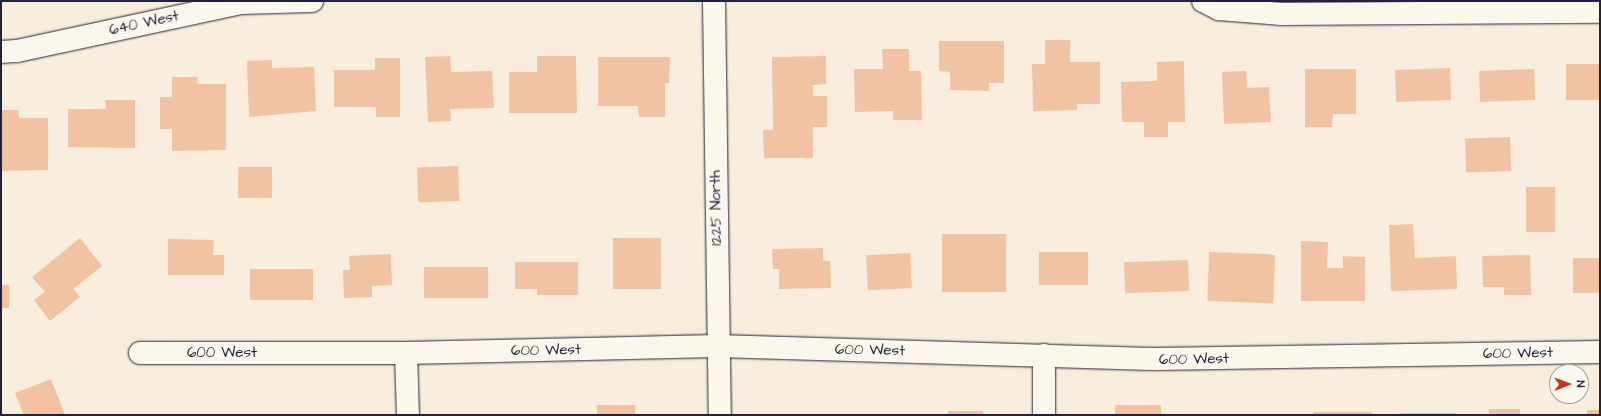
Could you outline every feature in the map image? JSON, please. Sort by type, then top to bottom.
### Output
[{"type":"street","name":"640 West","points":[[1,52],[17,51],[241,2],[312,1]]},
{"type":"street","name":"1225 North","points":[[714,1],[717,346],[720,415]]},
{"type":"street","points":[[1203,1],[1219,9],[1282,14],[1600,12]]},
{"type":"street","name":"600 West","points":[[140,353],[406,353],[717,346],[1156,359],[1600,352]]},
{"type":"street","points":[[406,353],[408,415]]},
{"type":"street","points":[[1044,355],[1044,415]]},
{"type":"building","points":[[1045,40],[1070,40],[1070,62],[1100,62],[1100,104],[1077,104],[1077,110],[1033,111],[1032,64],[1045,64]]},
{"type":"building","points":[[939,41],[1004,41],[1004,83],[989,83],[989,91],[950,90],[950,72],[939,71]]},
{"type":"building","points":[[882,49],[909,49],[909,71],[921,71],[922,120],[893,120],[893,111],[855,112],[854,69],[883,69]]},
{"type":"building","points":[[450,56],[451,72],[492,71],[494,108],[450,109],[451,121],[428,122],[425,57]]},
{"type":"building","points":[[537,56],[576,56],[577,113],[509,113],[509,72],[537,72]]},
{"type":"building","points":[[826,56],[826,84],[813,85],[813,96],[827,96],[827,127],[813,127],[813,158],[764,158],[763,130],[773,130],[772,57]]},
{"type":"building","points":[[598,57],[670,57],[669,83],[665,83],[665,117],[639,117],[638,106],[598,106]]},
{"type":"building","points":[[375,58],[400,58],[400,117],[376,117],[376,107],[334,107],[334,70],[375,70]]},
{"type":"building","points":[[272,60],[272,68],[314,67],[316,111],[249,117],[247,61]]},
{"type":"building","points":[[1184,61],[1185,122],[1168,122],[1168,137],[1144,137],[1144,122],[1122,122],[1121,82],[1157,81],[1157,62]]},
{"type":"building","points":[[1566,64],[1600,64],[1600,100],[1566,100]]},
{"type":"building","points":[[1450,68],[1451,100],[1396,102],[1395,70]]},
{"type":"building","points":[[1305,69],[1356,69],[1356,114],[1333,114],[1332,127],[1305,127]]},
{"type":"building","points":[[1534,69],[1535,100],[1480,102],[1479,71]]},
{"type":"building","points":[[1246,71],[1247,88],[1269,87],[1271,122],[1224,124],[1222,72]]},
{"type":"building","points":[[172,77],[198,77],[197,84],[226,84],[226,150],[172,151],[172,129],[160,129],[160,97],[172,97]]},
{"type":"building","points":[[105,100],[135,100],[135,148],[68,147],[68,109],[106,109]]},
{"type":"building","points":[[1,110],[18,110],[19,118],[48,118],[48,170],[1,171]]},
{"type":"building","points":[[1510,137],[1511,171],[1466,173],[1465,139]]},
{"type":"building","points":[[458,166],[459,201],[418,202],[417,167]]},
{"type":"building","points":[[238,167],[272,167],[272,198],[238,198]]},
{"type":"building","points":[[1526,187],[1555,187],[1555,232],[1526,232]]},
{"type":"building","points":[[1413,224],[1415,258],[1456,256],[1457,289],[1391,291],[1389,225]]},
{"type":"building","points":[[942,234],[1006,234],[1006,292],[942,292]]},
{"type":"building","points":[[80,238],[102,266],[73,289],[80,297],[50,321],[34,300],[45,292],[32,277]]},
{"type":"building","points":[[613,238],[661,238],[661,289],[613,289]]},
{"type":"building","points":[[168,239],[214,240],[213,255],[224,255],[224,275],[168,275]]},
{"type":"building","points":[[1301,241],[1328,242],[1327,268],[1343,268],[1343,256],[1365,257],[1365,301],[1301,301]]},
{"type":"building","points":[[823,248],[823,261],[830,261],[831,288],[779,289],[779,269],[773,269],[772,249]]},
{"type":"building","points":[[1039,252],[1088,252],[1088,285],[1039,285]]},
{"type":"building","points":[[1209,252],[1275,254],[1273,303],[1207,301]]},
{"type":"building","points":[[910,253],[912,288],[868,290],[866,255]]},
{"type":"building","points":[[391,254],[392,285],[372,286],[372,297],[344,298],[343,270],[350,270],[349,256]]},
{"type":"building","points":[[1530,255],[1531,295],[1504,295],[1504,287],[1483,287],[1482,256]]},
{"type":"building","points":[[1573,258],[1600,258],[1600,293],[1573,293]]},
{"type":"building","points":[[1188,260],[1189,291],[1125,293],[1124,262]]},
{"type":"building","points":[[515,262],[578,262],[578,295],[537,295],[537,289],[515,289]]},
{"type":"building","points":[[424,267],[488,267],[488,298],[424,298]]},
{"type":"building","points":[[250,269],[313,269],[313,300],[250,300]]},
{"type":"building","points":[[1,285],[9,285],[9,308],[1,308]]},
{"type":"building","points":[[51,379],[65,415],[24,415],[15,393]]},
{"type":"building","points":[[597,405],[635,405],[635,415],[597,415]]},
{"type":"building","points":[[1115,405],[1161,405],[1161,415],[1115,415]]},
{"type":"building","points":[[1489,409],[1520,409],[1520,415],[1489,415]]},
{"type":"building","points":[[1587,410],[1600,410],[1600,415],[1587,415]]},
{"type":"building","points":[[948,411],[983,411],[983,415],[948,415]]},
{"type":"building","points":[[1313,412],[1372,412],[1372,415],[1313,415]]},
{"type":"building","points":[[1399,413],[1456,413],[1456,415],[1399,415]]},
{"type":"building","points":[[1252,414],[1281,415],[1252,415]]}]
